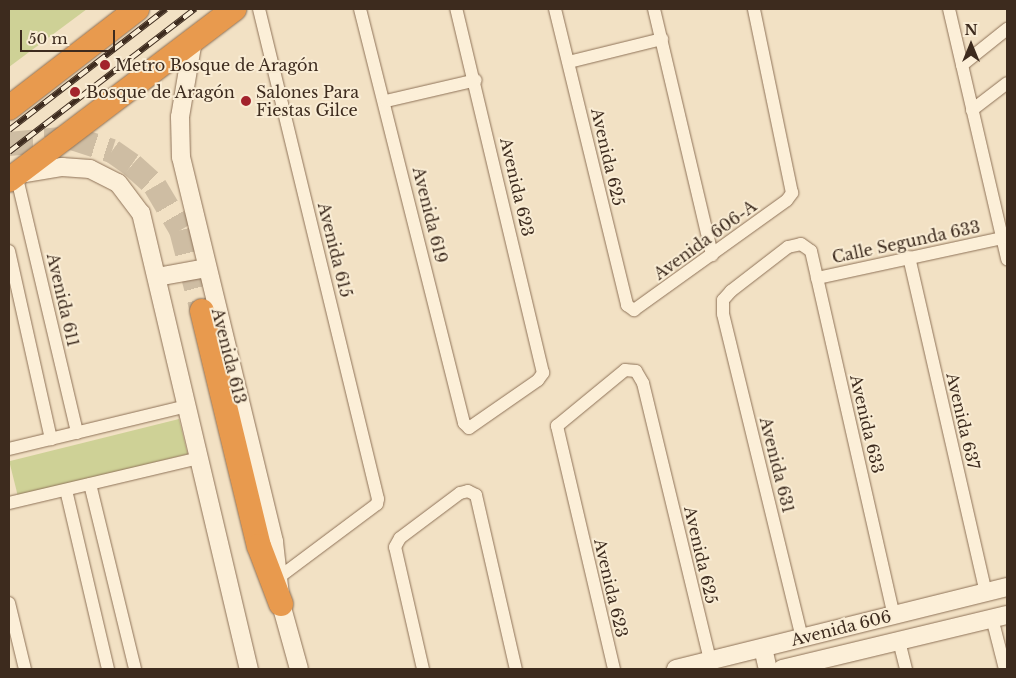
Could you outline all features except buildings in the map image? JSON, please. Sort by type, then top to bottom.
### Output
[{"type":"highway","points":[[9,108],[137,9]]},
{"type":"highway","points":[[13,177],[234,9]]},
{"type":"highway","points":[[202,311],[259,546],[281,604]]},
{"type":"street","name":"Avenida 615","points":[[259,9],[378,499],[377,504],[278,578]]},
{"type":"street","name":"Avenida 619","points":[[360,9],[386,101],[464,423],[469,428]]},
{"type":"street","name":"Avenida 623","points":[[456,9],[476,80],[543,373],[538,380],[469,428]]},
{"type":"street","name":"Avenida 625","points":[[555,9],[626,305],[634,310]]},
{"type":"street","points":[[654,9],[712,255]]},
{"type":"street","name":"Avenida 606-A","points":[[634,310],[712,255],[792,193],[754,9]]},
{"type":"street","points":[[948,9],[1007,259]]},
{"type":"street","points":[[962,65],[1007,29]]},
{"type":"street","name":"Avenida 613","points":[[193,40],[180,116],[181,157],[274,542],[281,604],[298,669]]},
{"type":"street","points":[[569,62],[662,40]]},
{"type":"street","points":[[386,101],[476,80]]},
{"type":"street","points":[[972,110],[1007,83]]},
{"type":"street","points":[[13,177],[77,167],[90,169],[118,182],[141,213],[158,277],[249,669]]},
{"type":"street","name":"Avenida 611","points":[[13,177],[77,433]]},
{"type":"street","name":"Calle Segunda 633","points":[[816,278],[1002,238]]},
{"type":"street","name":"Avenida 633","points":[[723,300],[788,247],[801,244],[810,251],[894,615]]},
{"type":"street","points":[[9,252],[51,439]]},
{"type":"street","name":"Avenida 637","points":[[909,257],[986,592]]},
{"type":"street","points":[[158,277],[207,268]]},
{"type":"street","name":"Avenida 631","points":[[723,300],[723,314],[802,638]]},
{"type":"street","name":"Avenida 623","points":[[614,669],[557,426],[625,370],[636,372]]},
{"type":"street","name":"Avenida 625","points":[[636,372],[644,383],[710,661]]},
{"type":"street","points":[[9,449],[187,406]]},
{"type":"street","points":[[9,504],[200,458]]},
{"type":"street","points":[[90,484],[135,669]]},
{"type":"street","points":[[66,490],[108,669]]},
{"type":"street","points":[[423,669],[395,547],[400,538],[460,493],[468,491],[476,495],[516,669]]},
{"type":"street","name":"Avenida 606","points":[[676,669],[1007,587]]},
{"type":"street","points":[[9,603],[25,669]]},
{"type":"street","points":[[1000,616],[1005,669]]},
{"type":"street","name":"Avenida 606","points":[[782,669],[810,666],[899,641],[1000,616]]},
{"type":"street","points":[[899,641],[906,669]]},
{"type":"street","points":[[763,648],[768,669]]},
{"type":"green space","points":[[9,9],[87,9],[9,67]]},
{"type":"green space","points":[[179,419],[188,454],[18,496],[9,461]]},
{"type":"tunnel","points":[[9,144],[72,138],[112,151],[132,165],[155,186],[181,230],[202,311]]},
{"type":"railway","points":[[9,130],[166,9]]},
{"type":"railway","points":[[9,152],[195,9]]},
{"type":"place","name":"Metro Bosque de Aragón","points":[[105,65]]},
{"type":"place","name":"Bosque de Aragón","points":[[75,92]]},
{"type":"place","name":"Salones Para Fiestas Gilce","points":[[246,101]]}]
